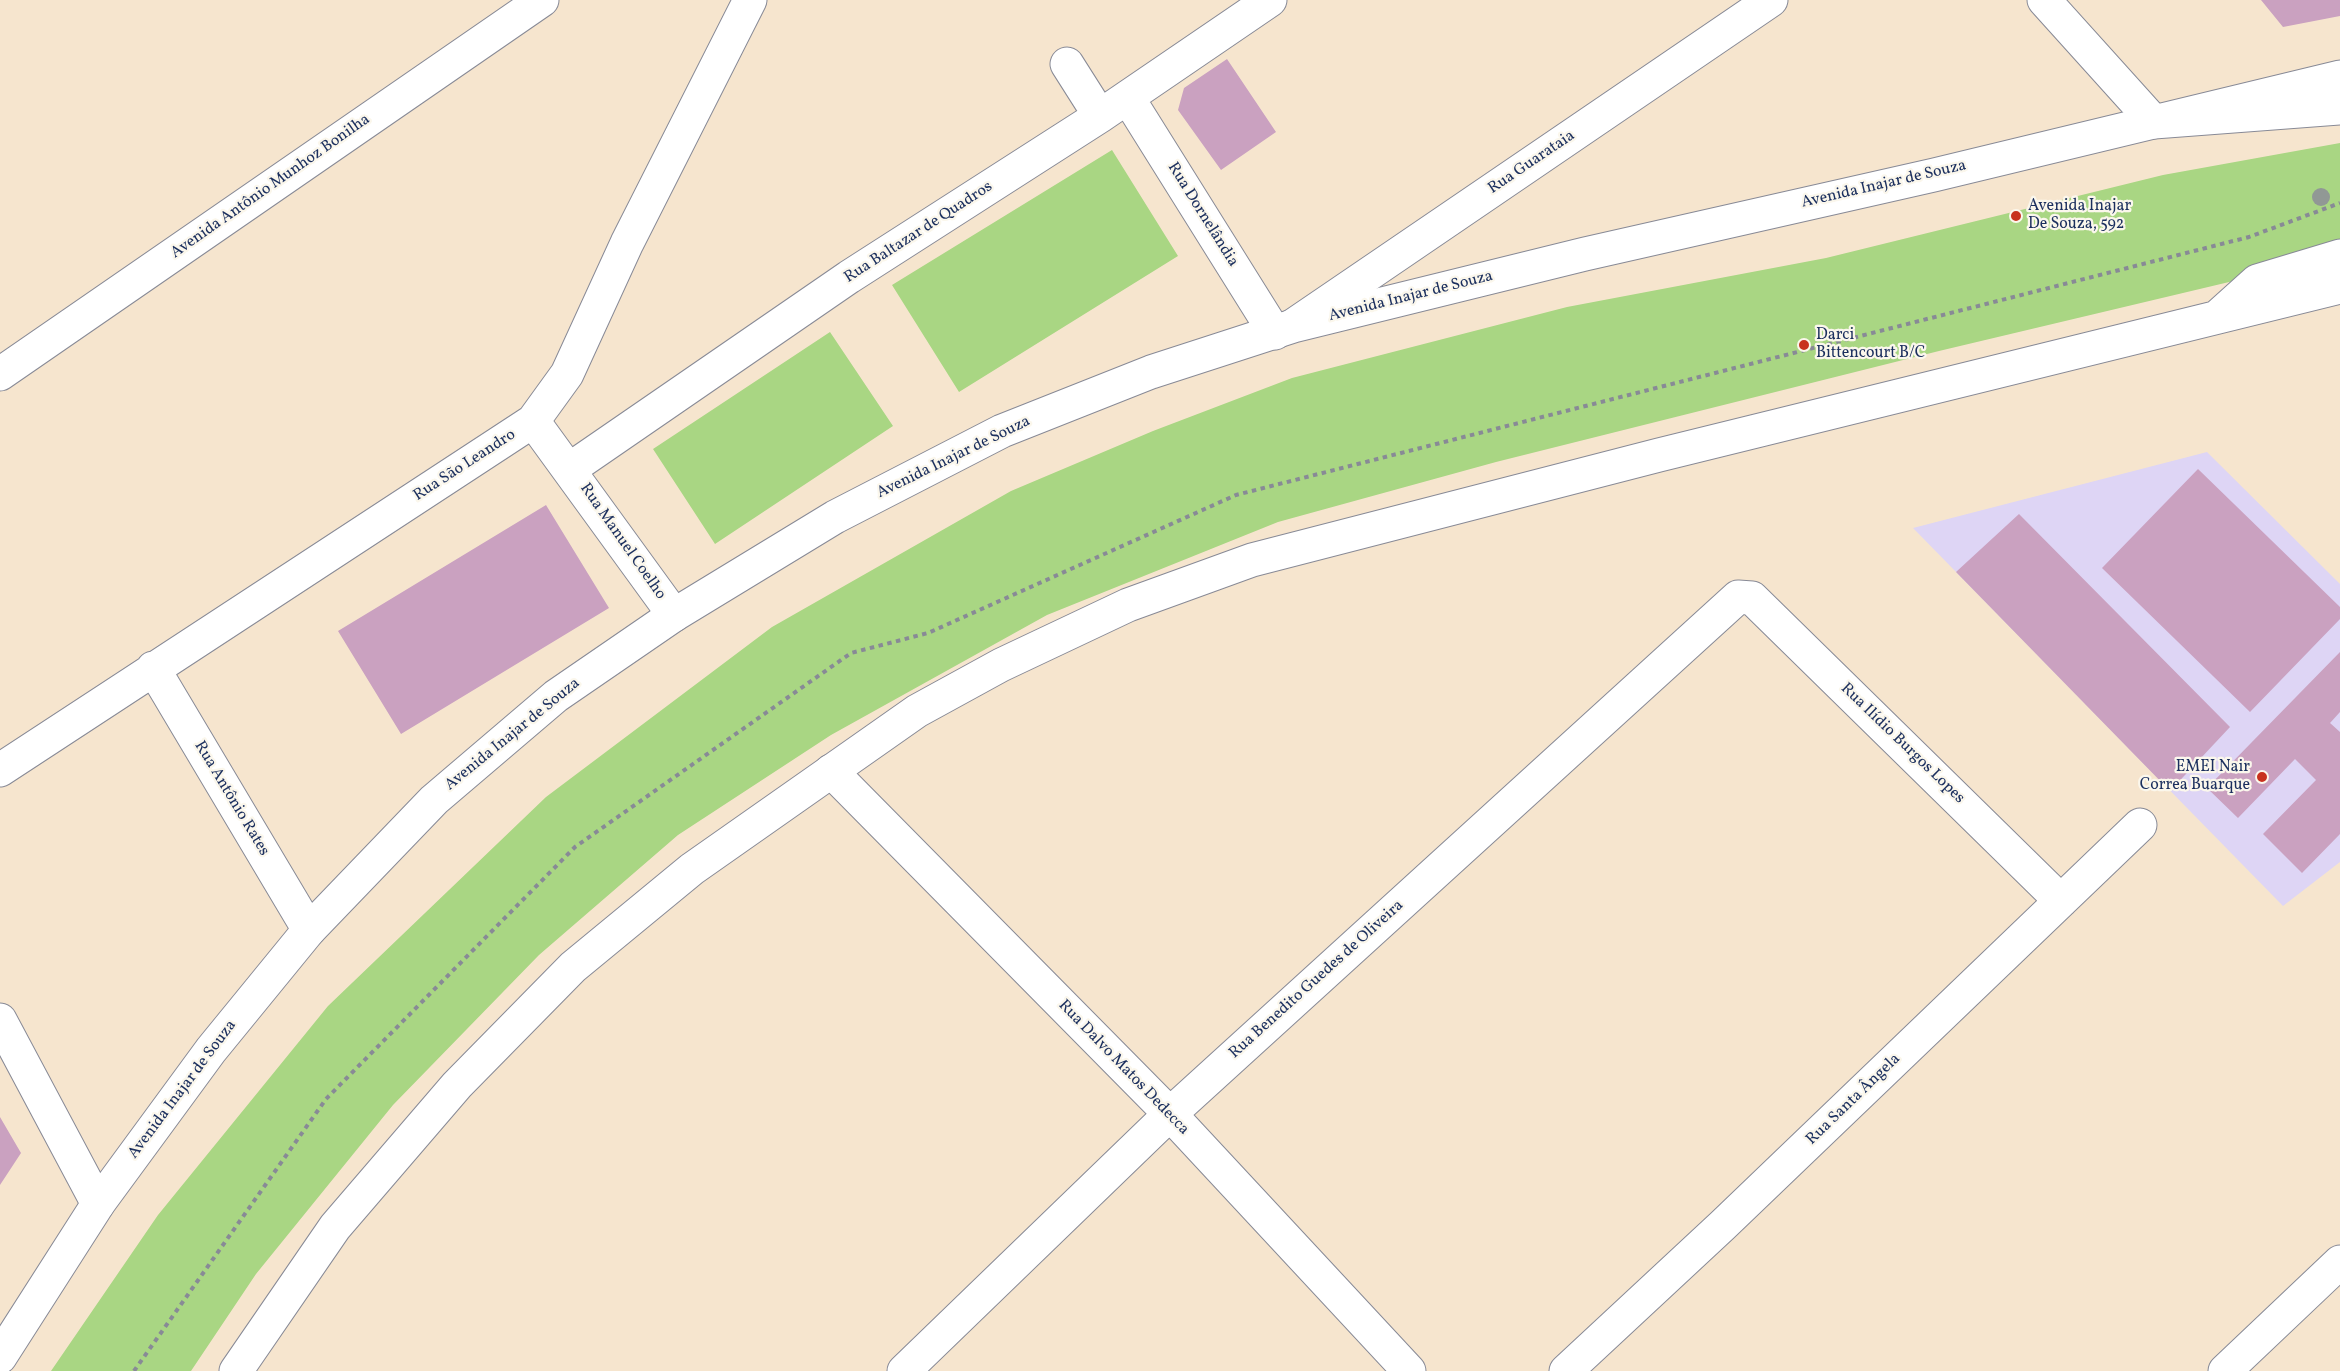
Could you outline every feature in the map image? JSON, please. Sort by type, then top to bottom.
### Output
[{"type":"street","name":"Avenida Antônio Munhoz Bonilha","points":[[0,374],[542,0]]},
{"type":"street","name":"Rua São Leandro","points":[[0,770],[533,421],[567,374],[627,243],[750,0]]},
{"type":"street","name":"Rua Baltazar de Quadros","points":[[570,470],[849,277],[1128,98],[1270,0]]},
{"type":"street","name":"Rua Guarataia","points":[[1284,329],[1771,0]]},
{"type":"street","points":[[2044,0],[2154,122],[2340,108]]},
{"type":"street","points":[[1067,64],[1100,116]]},
{"type":"street","name":"Avenida Inajar de Souza","points":[[0,1358],[98,1204],[211,1050],[309,930],[434,800],[556,696],[674,615],[835,518],[1002,431],[1151,372],[1284,329],[1585,254],[2340,77]]},
{"type":"street","name":"Rua Dornelândia","points":[[1128,98],[1284,329]]},
{"type":"street","points":[[2213,320],[2257,281],[2340,256]]},
{"type":"street","points":[[236,1371],[335,1227],[457,1085],[573,968],[692,869],[917,711],[1001,665],[1128,605],[1252,560],[1659,455],[2337,292]]},
{"type":"street","name":"Rua Manuel Coelho","points":[[533,421],[674,615]]},
{"type":"street","name":"Rua Ilídio Burgos Lopes","points":[[1738,597],[1752,598],[2061,901]]},
{"type":"street","name":"Rua Benedito Guedes de Oliveira","points":[[904,1371],[1170,1114],[1738,597]]},
{"type":"street","name":"Rua Antônio Rates","points":[[153,668],[309,930]]},
{"type":"street","name":"Rua Dalvo Matos Dedecca","points":[[831,771],[1170,1114],[1409,1371]]},
{"type":"street","name":"Rua Santa Ângela","points":[[1566,1371],[1723,1226],[2140,825]]},
{"type":"street","points":[[0,1020],[98,1204]]},
{"type":"street","points":[[2225,1371],[2340,1262]]},
{"type":"shaded area","points":[[2207,452],[2340,584],[2340,862],[2283,906],[1913,528]]},
{"type":"green space","points":[[2340,143],[2340,246],[2246,278],[1939,351],[1496,462],[1278,522],[1047,615],[831,735],[678,835],[539,955],[393,1105],[256,1274],[191,1371],[51,1371],[158,1215],[328,1006],[546,797],[772,627],[1011,491],[1153,431],[1292,378],[1567,307],[1826,258],[2163,175]]},
{"type":"green space","points":[[1112,150],[1178,256],[959,392],[892,285]]},
{"type":"green space","points":[[830,332],[893,426],[715,544],[653,449]]},
{"type":"building","points":[[2261,0],[2340,0],[2340,16],[2283,27]]},
{"type":"building","points":[[1227,59],[1276,132],[1221,170],[1178,110],[1184,88]]},
{"type":"building","points":[[2198,469],[2340,607],[2340,619],[2250,712],[2102,568]]},
{"type":"building","points":[[546,505],[609,608],[401,734],[338,631]]},
{"type":"building","points":[[2019,514],[2230,727],[2170,791],[1956,572]]},
{"type":"building","points":[[2340,652],[2340,712],[2330,723],[2340,732],[2340,834],[2302,873],[2263,834],[2316,780],[2295,759],[2238,818],[2207,788]]},
{"type":"building","points":[[0,1117],[21,1153],[0,1185]]},
{"type":"place","name":"Avenida Inajar De Souza, 592","points":[[2016,216]]},
{"type":"place","name":"Darci Bittencourt B/C","points":[[1804,345]]},
{"type":"place","name":"EMEI Nair Correa Buarque","points":[[2262,777]]}]
